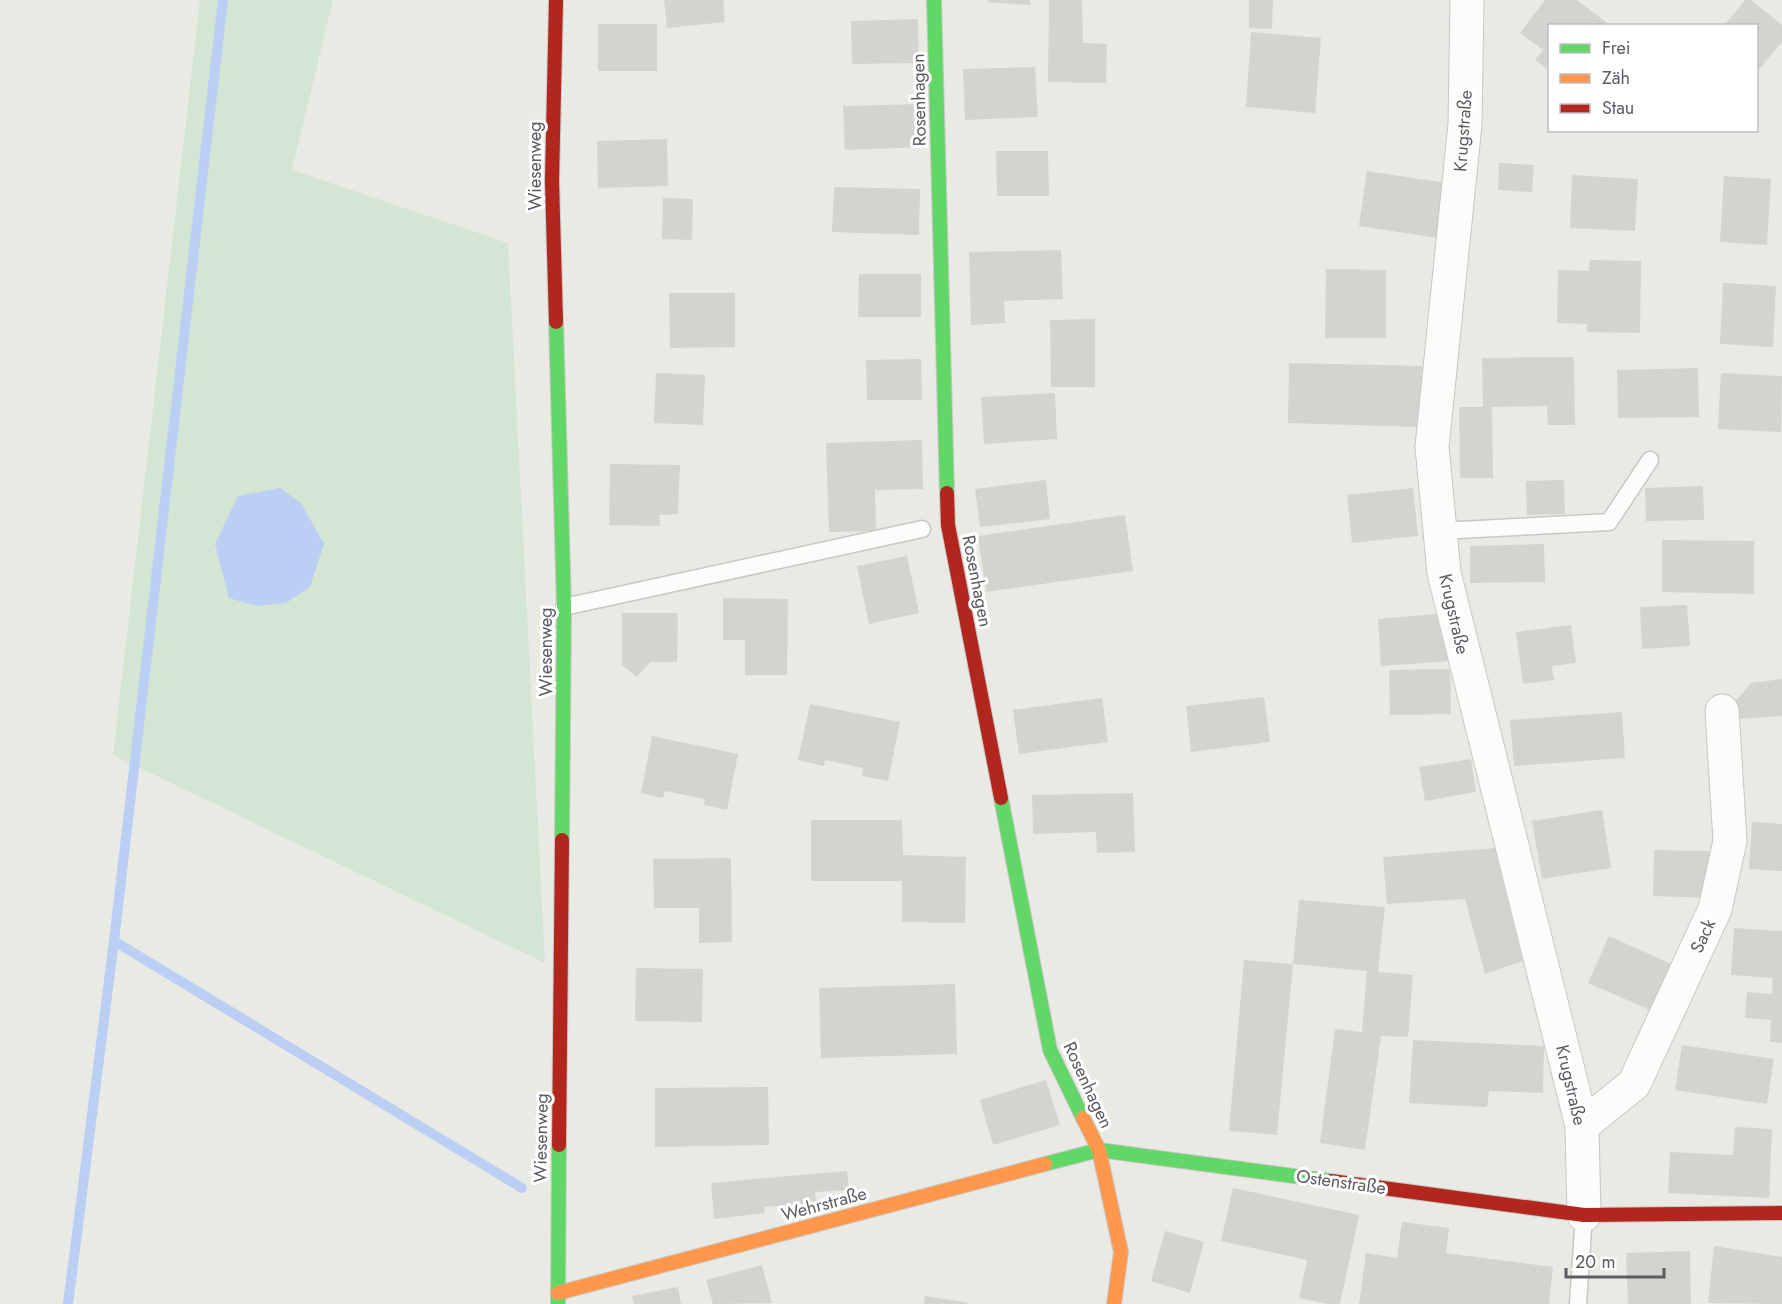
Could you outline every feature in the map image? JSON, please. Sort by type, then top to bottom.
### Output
[{"type":"street","name":"Wiesenweg","points":[[556,0],[552,181],[564,607],[558,1299]]},
{"type":"street","name":"Rosenhagen","points":[[934,0],[948,525],[1050,1050],[1099,1150],[1121,1252],[1114,1304]]},
{"type":"street","name":"Krugstraße","points":[[1467,0],[1465,124],[1432,447],[1444,573],[1582,1126],[1584,1215]]},
{"type":"street","name":"Sack","points":[[1582,1126],[1634,1084],[1715,909],[1730,841],[1722,711]]},
{"type":"street","name":"Ostenstraße","points":[[1099,1150],[1584,1215],[1782,1213]]},
{"type":"street","name":"Wehrstraße","points":[[558,1299],[1099,1150]]},
{"type":"lane","points":[[1440,531],[1609,522],[1650,460]]},
{"type":"lane","points":[[564,607],[922,529]]},
{"type":"lane","points":[[1578,1304],[1584,1215]]},
{"type":"green space","points":[[200,0],[333,0],[292,170],[508,243],[545,963],[113,755]]},
{"type":"water","points":[[280,488],[301,503],[324,544],[310,587],[286,603],[257,606],[229,598],[215,544],[238,496]]},
{"type":"building","points":[[664,0],[723,0],[725,22],[667,28]]},
{"type":"building","points":[[988,0],[1030,0],[1030,5],[988,2]]},
{"type":"building","points":[[1049,0],[1082,0],[1083,43],[1107,44],[1106,83],[1048,82]]},
{"type":"building","points":[[1249,0],[1273,0],[1272,29],[1249,28]]},
{"type":"building","points":[[1545,0],[1577,0],[1608,24],[1548,24],[1548,70],[1535,60],[1543,50],[1520,33]]},
{"type":"building","points":[[1745,0],[1751,0],[1782,25],[1782,42],[1758,71],[1758,24],[1726,24]]},
{"type":"building","points":[[918,19],[919,63],[852,64],[851,21]]},
{"type":"building","points":[[598,24],[657,24],[657,71],[598,71]]},
{"type":"building","points":[[1251,32],[1321,38],[1315,113],[1246,107]]},
{"type":"building","points":[[1035,67],[1038,117],[965,120],[963,69]]},
{"type":"building","points":[[920,104],[922,147],[845,150],[843,106]]},
{"type":"building","points":[[667,139],[668,186],[598,188],[597,141]]},
{"type":"building","points":[[996,151],[1048,151],[1049,196],[997,196]]},
{"type":"building","points":[[1499,163],[1534,165],[1532,192],[1498,190]]},
{"type":"building","points":[[1367,171],[1446,183],[1438,238],[1359,226]]},
{"type":"building","points":[[1572,175],[1638,179],[1635,231],[1570,228]]},
{"type":"building","points":[[1724,176],[1771,179],[1767,245],[1720,242]]},
{"type":"building","points":[[834,187],[920,189],[919,235],[832,232]]},
{"type":"building","points":[[663,198],[693,199],[692,240],[662,239]]},
{"type":"building","points":[[1061,250],[1063,299],[1004,301],[1005,323],[971,325],[969,252]]},
{"type":"building","points":[[1590,260],[1641,261],[1640,333],[1587,332],[1587,324],[1557,323],[1558,270],[1589,271]]},
{"type":"building","points":[[1326,269],[1386,270],[1386,338],[1325,338]]},
{"type":"building","points":[[859,274],[921,274],[921,317],[858,317]]},
{"type":"building","points":[[1723,283],[1776,286],[1773,347],[1720,344]]},
{"type":"building","points":[[669,293],[735,293],[735,347],[670,348]]},
{"type":"building","points":[[1095,319],[1095,387],[1051,387],[1050,320]]},
{"type":"building","points":[[1574,357],[1575,425],[1548,425],[1547,406],[1492,407],[1493,478],[1460,478],[1459,407],[1483,407],[1482,358]]},
{"type":"building","points":[[921,359],[922,400],[867,400],[866,360]]},
{"type":"building","points":[[1289,363],[1422,366],[1420,427],[1288,423]]},
{"type":"building","points":[[1698,368],[1699,417],[1618,418],[1617,370]]},
{"type":"building","points":[[656,373],[705,375],[703,425],[654,423]]},
{"type":"building","points":[[1721,373],[1782,376],[1781,432],[1718,429]]},
{"type":"building","points":[[1055,393],[1057,439],[984,444],[981,397]]},
{"type":"building","points":[[922,440],[923,489],[875,490],[876,531],[829,532],[826,443]]},
{"type":"building","points":[[610,464],[680,465],[678,514],[659,515],[660,526],[609,525]]},
{"type":"building","points":[[1046,480],[1050,519],[980,527],[975,489]]},
{"type":"building","points":[[1564,480],[1565,514],[1527,515],[1526,481]]},
{"type":"building","points":[[1703,486],[1704,520],[1646,521],[1645,488]]},
{"type":"building","points":[[1413,488],[1418,536],[1352,543],[1347,495]]},
{"type":"building","points":[[1125,515],[1133,571],[986,592],[978,536]]},
{"type":"building","points":[[1662,540],[1754,541],[1754,594],[1662,592]]},
{"type":"building","points":[[1544,544],[1545,582],[1470,583],[1470,546]]},
{"type":"building","points":[[907,556],[919,613],[869,624],[857,566]]},
{"type":"building","points":[[723,598],[788,599],[787,675],[745,675],[745,640],[723,640]]},
{"type":"building","points":[[1687,605],[1690,646],[1642,649],[1640,607]]},
{"type":"building","points":[[622,613],[678,613],[677,662],[650,662],[637,677],[622,665]]},
{"type":"building","points":[[1447,613],[1451,661],[1381,666],[1378,619]]},
{"type":"building","points":[[1571,625],[1576,663],[1552,666],[1554,680],[1523,684],[1516,632]]},
{"type":"building","points":[[1450,669],[1451,714],[1390,715],[1389,670]]},
{"type":"building","points":[[1782,679],[1782,716],[1737,719],[1735,702],[1751,683]]},
{"type":"building","points":[[1264,697],[1270,742],[1191,752],[1186,706]]},
{"type":"building","points":[[1102,698],[1108,742],[1019,754],[1013,710]]},
{"type":"building","points":[[810,704],[900,722],[888,781],[862,776],[863,768],[825,760],[824,766],[798,760]]},
{"type":"building","points":[[1622,712],[1625,758],[1514,766],[1510,720]]},
{"type":"building","points":[[652,736],[738,754],[727,810],[704,805],[705,799],[665,791],[663,798],[641,793]]},
{"type":"building","points":[[1471,759],[1476,792],[1425,801],[1419,767]]},
{"type":"building","points":[[1133,793],[1135,852],[1097,853],[1096,832],[1033,834],[1032,795]]},
{"type":"building","points":[[1602,810],[1611,868],[1542,879],[1532,821]]},
{"type":"building","points":[[811,820],[902,820],[903,855],[966,857],[965,923],[902,922],[902,881],[811,881]]},
{"type":"building","points":[[1752,822],[1782,824],[1782,871],[1749,869]]},
{"type":"building","points":[[1496,848],[1526,960],[1485,974],[1465,899],[1387,904],[1383,857]]},
{"type":"building","points":[[1654,850],[1712,851],[1711,898],[1653,896]]},
{"type":"building","points":[[731,858],[732,942],[699,943],[699,908],[654,908],[653,859]]},
{"type":"building","points":[[1299,900],[1385,907],[1378,972],[1413,975],[1408,1037],[1381,1036],[1365,1150],[1320,1143],[1335,1029],[1362,1032],[1367,971],[1293,964]]},
{"type":"building","points":[[1734,928],[1782,931],[1782,1043],[1770,1042],[1771,1020],[1745,1018],[1747,992],[1772,994],[1773,978],[1731,975]]},
{"type":"building","points":[[1609,936],[1680,968],[1659,1014],[1588,983]]},
{"type":"building","points":[[1244,960],[1293,964],[1277,1135],[1229,1131]]},
{"type":"building","points":[[636,968],[703,969],[702,1022],[635,1021]]},
{"type":"building","points":[[955,984],[957,1054],[821,1058],[819,988]]},
{"type":"building","points":[[1413,1040],[1544,1046],[1543,1093],[1489,1091],[1487,1107],[1409,1103]]},
{"type":"building","points":[[1682,1045],[1774,1059],[1767,1104],[1675,1090]]},
{"type":"building","points":[[1046,1080],[1060,1125],[993,1145],[980,1100]]},
{"type":"building","points":[[768,1087],[769,1145],[655,1147],[655,1088]]},
{"type":"building","points":[[1735,1127],[1772,1129],[1769,1198],[1668,1193],[1670,1152],[1733,1155]]},
{"type":"building","points":[[847,1171],[849,1190],[815,1192],[816,1203],[764,1207],[765,1213],[714,1219],[711,1183]]},
{"type":"building","points":[[1233,1188],[1359,1215],[1340,1304],[1299,1298],[1307,1260],[1221,1241]]},
{"type":"building","points":[[1402,1222],[1449,1228],[1446,1253],[1553,1267],[1549,1304],[1359,1304],[1366,1253],[1397,1258]]},
{"type":"building","points":[[1165,1231],[1204,1242],[1190,1293],[1151,1281]]},
{"type":"building","points":[[1714,1246],[1782,1257],[1782,1304],[1708,1303]]},
{"type":"building","points":[[1690,1251],[1691,1304],[1628,1304],[1626,1253]]},
{"type":"building","points":[[762,1265],[772,1303],[713,1304],[706,1280]]},
{"type":"building","points":[[678,1287],[681,1304],[634,1304],[632,1296]]},
{"type":"building","points":[[925,1296],[969,1303],[924,1304]]},
{"type":"waterway","points":[[68,1304],[114,941],[223,0]]},
{"type":"waterway","points":[[114,941],[522,1188]]},
{"type":"traffic: fast","points":[[934,0],[947,493]]},
{"type":"traffic: fast","points":[[556,322],[564,607],[562,840]]},
{"type":"traffic: fast","points":[[1001,798],[1050,1050],[1083,1118]]},
{"type":"traffic: fast","points":[[558,1304],[559,1145]]},
{"type":"traffic: fast","points":[[1045,1164],[1099,1150],[1331,1181]]},
{"type":"traffic: slow","points":[[1083,1118],[1099,1150],[1121,1252],[1114,1304]]},
{"type":"traffic: slow","points":[[558,1293],[1045,1164]]},
{"type":"traffic: jam","points":[[556,0],[552,181],[556,322]]},
{"type":"traffic: jam","points":[[947,493],[948,525],[1001,798]]},
{"type":"traffic: jam","points":[[559,1145],[562,840]]},
{"type":"traffic: jam","points":[[1331,1181],[1584,1215],[1782,1213]]}]
